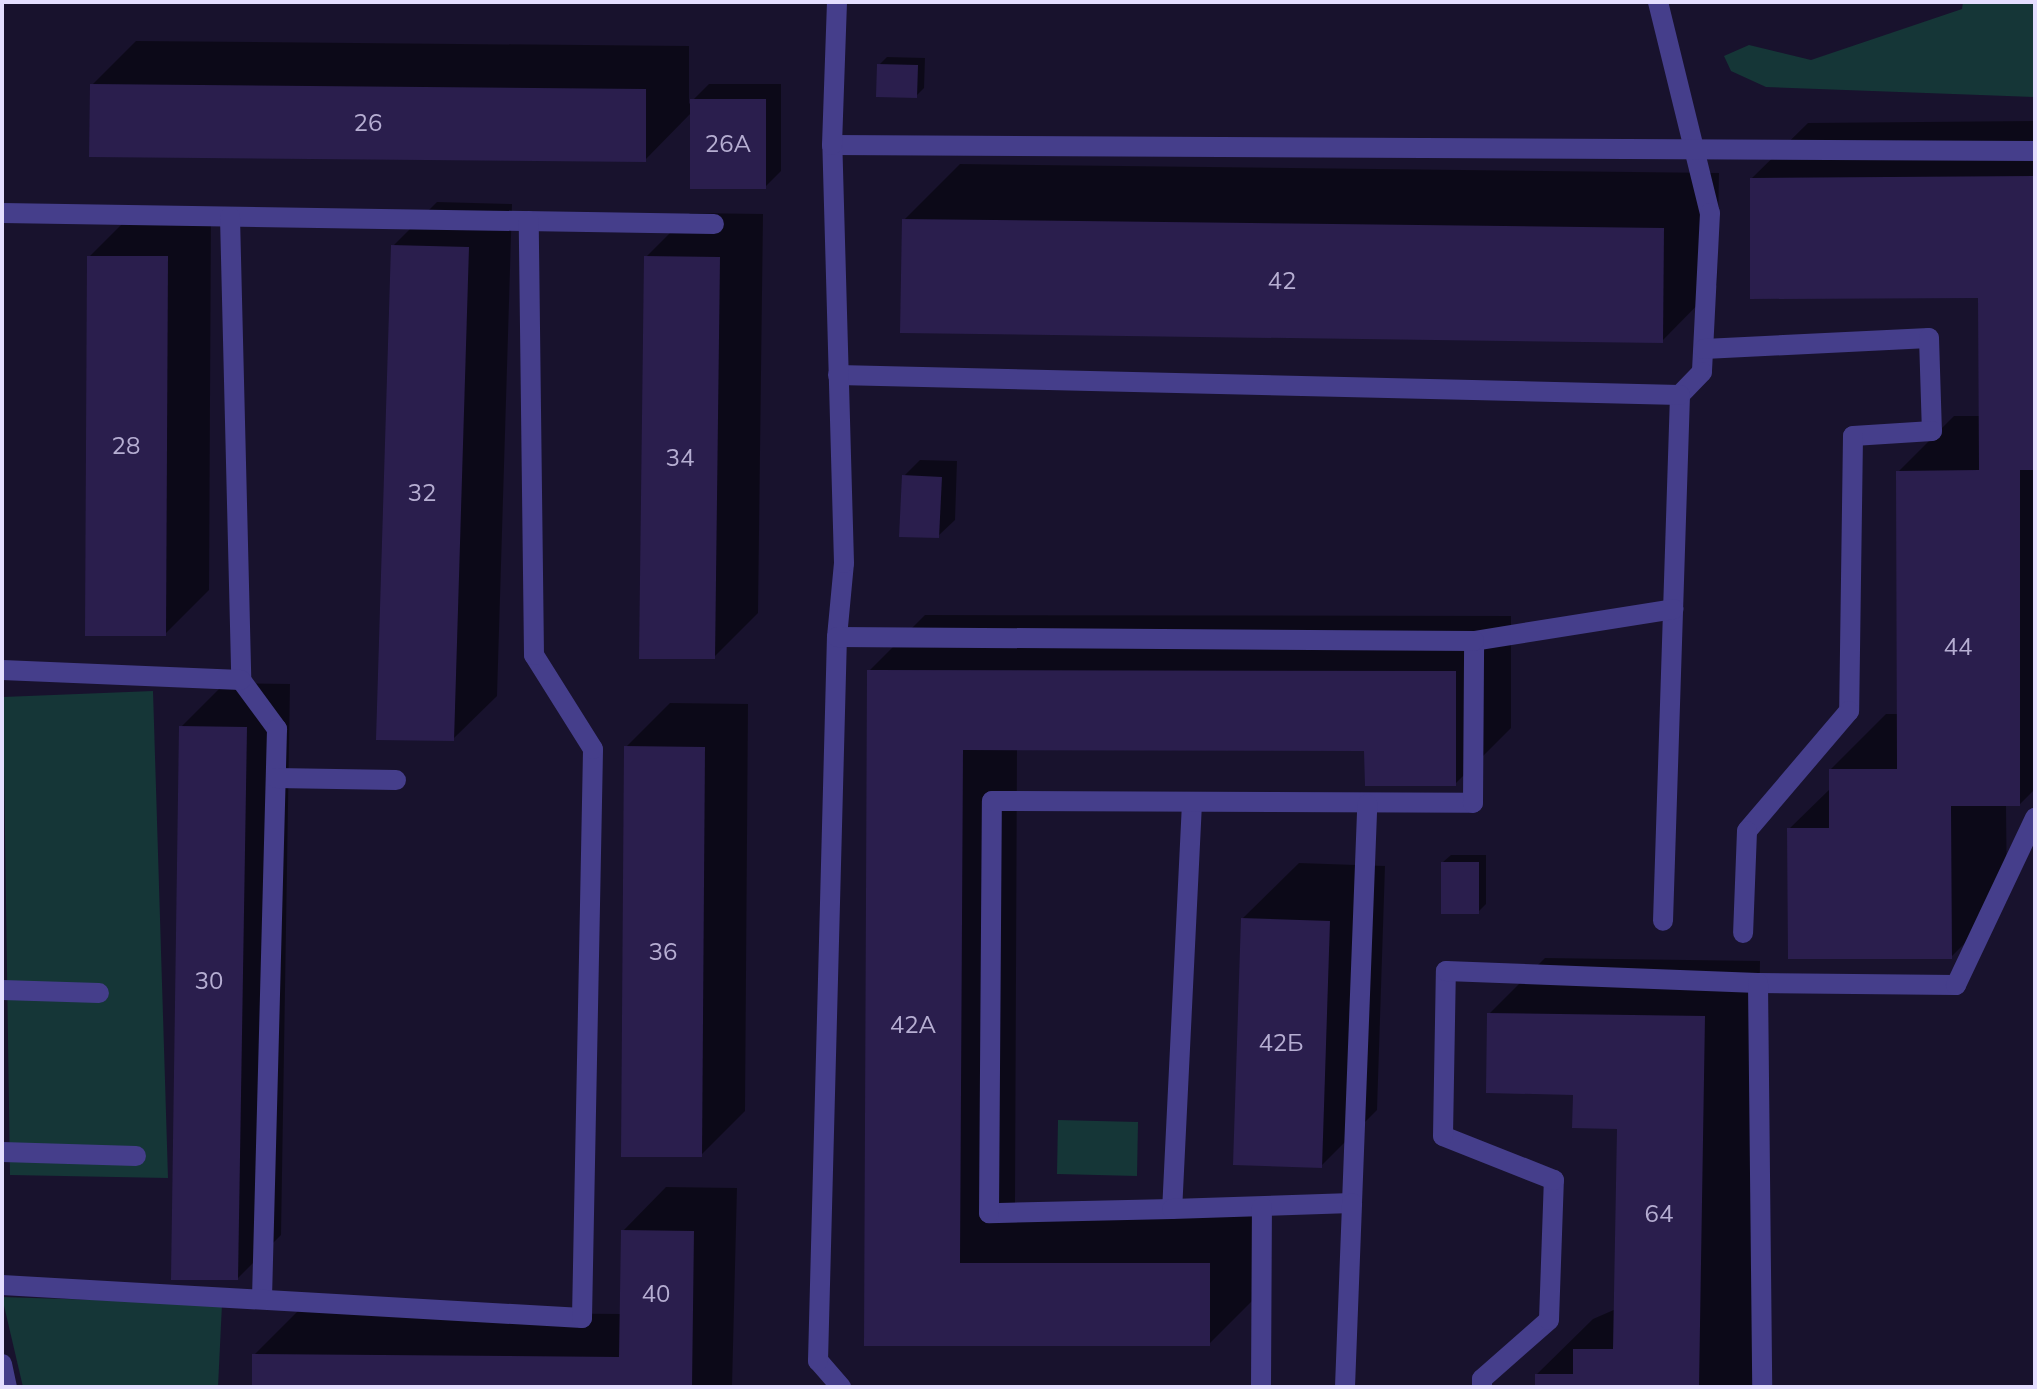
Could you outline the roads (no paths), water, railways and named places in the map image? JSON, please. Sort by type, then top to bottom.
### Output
[{"type":"lane","points":[[837,2],[832,145],[844,563],[837,637],[818,1361],[841,1387]]},
{"type":"lane","points":[[1658,2],[1710,213],[1702,372],[1680,395],[1663,921]]},
{"type":"lane","points":[[832,145],[1693,145],[2035,151]]},
{"type":"lane","points":[[2,213],[714,224]]},
{"type":"lane","points":[[230,217],[241,680],[277,729],[262,1297]]},
{"type":"lane","points":[[2,1285],[262,1297],[582,1318],[593,749],[534,655],[529,221]]},
{"type":"lane","points":[[1704,349],[1929,338],[1932,431],[1853,436],[1849,711],[1747,831],[1743,933]]},
{"type":"lane","points":[[838,375],[1680,395]]},
{"type":"lane","points":[[837,637],[1474,641],[1673,609]]},
{"type":"lane","points":[[1352,1203],[989,1213],[992,801],[1473,803],[1474,641]]},
{"type":"lane","points":[[2,670],[241,680]]},
{"type":"lane","points":[[276,778],[396,780]]},
{"type":"lane","points":[[1172,1209],[1192,803]]},
{"type":"lane","points":[[1345,1387],[1367,804]]},
{"type":"lane","points":[[1482,1387],[1482,1379],[1549,1320],[1554,1180],[1443,1136],[1446,971],[1758,983],[1956,985],[2035,818]]},
{"type":"lane","points":[[1758,983],[1762,1387]]},
{"type":"lane","points":[[2,990],[99,993]]},
{"type":"lane","points":[[2,1152],[136,1156]]},
{"type":"lane","points":[[1261,1387],[1262,1207]]}]
